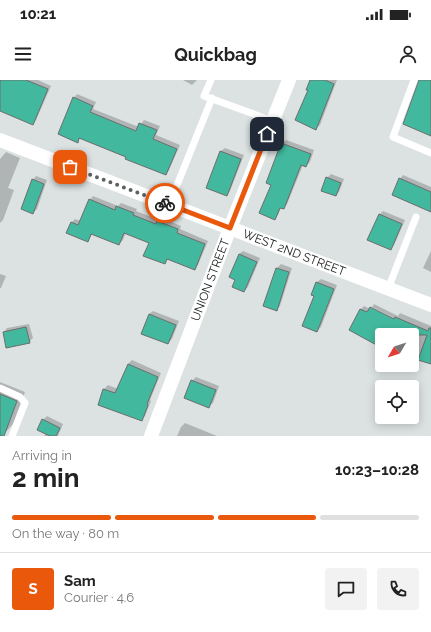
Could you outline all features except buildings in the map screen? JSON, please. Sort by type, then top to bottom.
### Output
[{"type":"street","name":"UNION STREET","points":[[152,436],[230,228],[289,80]]},
{"type":"street","name":"WEST 2ND STREET","points":[[0,140],[431,305]]},
{"type":"lane","points":[[211,80],[204,96],[272,120]]},
{"type":"lane","points":[[414,80],[393,137],[431,153]]},
{"type":"lane","points":[[169,205],[212,98]]},
{"type":"lane","points":[[388,289],[416,217]]},
{"type":"lane","points":[[0,388],[20,397],[25,403],[12,436]]},
{"type":"way so far","points":[[70,167],[165,203]]},
{"type":"route","points":[[165,203],[230,228],[267,134]]}]
